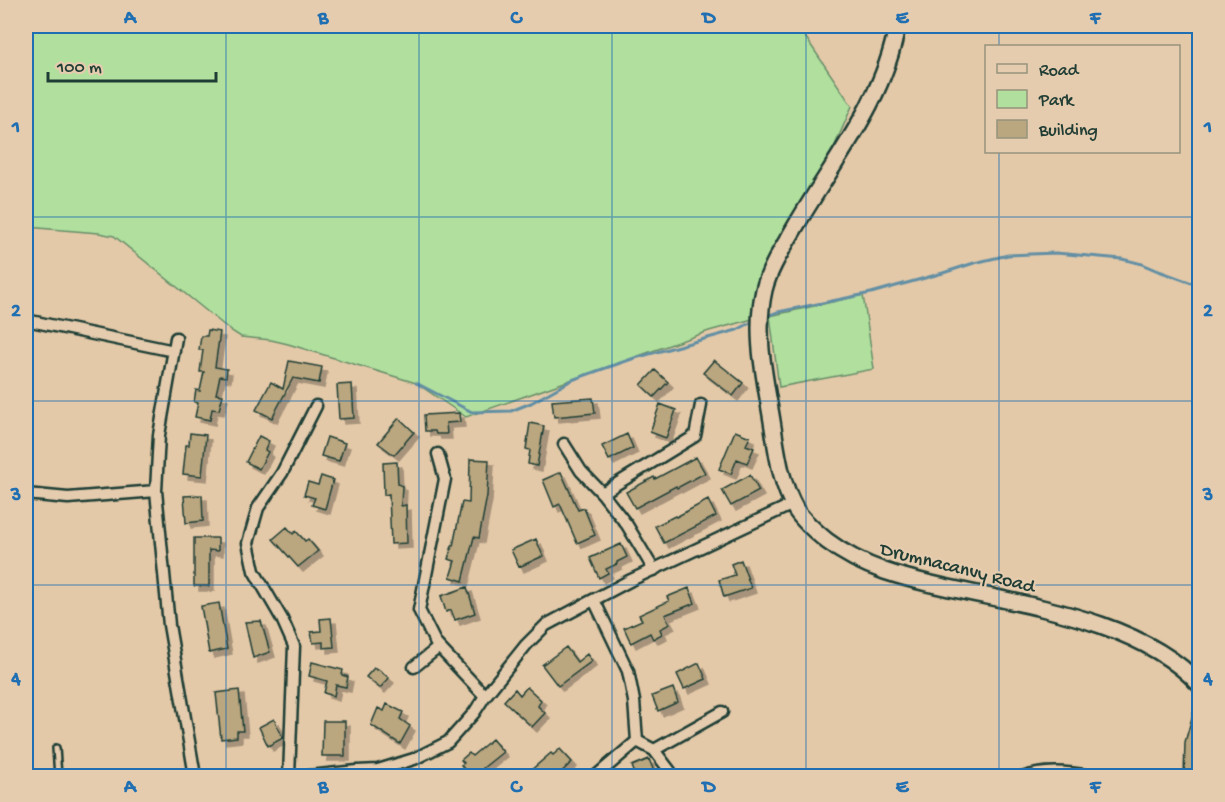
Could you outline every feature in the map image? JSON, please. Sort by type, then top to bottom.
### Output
[{"type":"main road","name":"Drumnacanvy Road","points":[[897,26],[885,69],[872,100],[811,198],[776,261],[764,288],[760,314],[763,375],[778,462],[793,504],[815,531],[838,549],[864,564],[892,575],[1047,610],[1129,635],[1157,650],[1200,685]]},
{"type":"street","points":[[26,320],[174,351]]},
{"type":"street","points":[[176,338],[159,435],[156,490],[169,625],[195,777]]},
{"type":"street","points":[[602,493],[695,436],[701,405]]},
{"type":"street","points":[[289,777],[294,646],[282,619],[254,570],[248,543],[258,508],[282,473],[316,406]]},
{"type":"street","points":[[564,444],[581,471],[627,525],[654,570]]},
{"type":"street","points":[[438,454],[445,478],[419,610],[439,647],[485,696]]},
{"type":"street","points":[[26,494],[68,498],[156,490]]},
{"type":"street","points":[[309,777],[358,774],[378,770],[414,759],[448,742],[526,645],[546,625],[654,570],[793,504]]},
{"type":"street","points":[[594,600],[628,671],[634,700],[637,741]]},
{"type":"street","points":[[414,667],[439,647]]},
{"type":"street","points":[[654,750],[723,712]]},
{"type":"street","points":[[637,741],[654,750],[672,777]]},
{"type":"street","points":[[596,777],[637,741]]},
{"type":"lane","points":[[56,748],[58,777]]},
{"type":"lane","points":[[1020,777],[1035,771],[1067,770],[1110,777]]},
{"type":"green space","points":[[26,26],[798,26],[852,106],[760,317],[709,331],[466,417],[416,383],[288,344],[241,337],[114,236],[26,227]]},
{"type":"green space","points":[[863,295],[874,369],[779,387],[770,316]]},
{"type":"building","points":[[208,330],[220,332],[215,367],[227,369],[226,377],[220,376],[216,394],[223,395],[219,410],[212,409],[210,420],[195,417],[198,403],[194,402],[196,390],[200,391],[204,372],[200,372],[203,350],[199,350],[201,336],[207,336]]},
{"type":"building","points":[[714,360],[743,383],[733,396],[703,373]]},
{"type":"building","points":[[289,361],[322,367],[319,383],[293,378],[272,418],[256,410],[271,382],[283,389]]},
{"type":"building","points":[[655,370],[668,382],[654,397],[641,385]]},
{"type":"building","points":[[352,384],[354,418],[339,419],[337,385]]},
{"type":"building","points":[[593,398],[595,413],[554,417],[552,401]]},
{"type":"building","points":[[660,404],[676,410],[666,438],[650,432]]},
{"type":"building","points":[[459,413],[460,422],[446,423],[447,434],[425,431],[424,415]]},
{"type":"building","points":[[399,418],[414,432],[394,455],[378,443]]},
{"type":"building","points":[[530,423],[544,426],[537,466],[528,464],[530,450],[526,449]]},
{"type":"building","points":[[735,431],[750,437],[746,445],[754,448],[747,463],[737,459],[731,474],[719,469]]},
{"type":"building","points":[[190,433],[206,435],[202,476],[183,474],[186,445],[189,445]]},
{"type":"building","points":[[627,434],[633,448],[609,460],[602,446]]},
{"type":"building","points":[[259,436],[269,441],[265,450],[268,452],[259,469],[246,462]]},
{"type":"building","points":[[327,437],[345,443],[339,461],[321,456]]},
{"type":"building","points":[[696,457],[705,473],[635,508],[626,492]]},
{"type":"building","points":[[470,459],[489,460],[487,496],[479,538],[474,537],[463,581],[450,577],[455,561],[448,559],[462,502],[469,503]]},
{"type":"building","points":[[397,462],[398,484],[402,486],[401,506],[406,505],[407,543],[391,544],[389,494],[384,495],[383,463]]},
{"type":"building","points":[[561,472],[578,510],[584,508],[595,535],[577,543],[560,504],[554,507],[543,480]]},
{"type":"building","points":[[750,475],[759,491],[731,506],[722,490]]},
{"type":"building","points":[[321,476],[333,480],[325,509],[312,505],[315,498],[304,495],[308,482],[318,485]]},
{"type":"building","points":[[202,495],[203,521],[186,523],[184,496]]},
{"type":"building","points":[[708,500],[716,516],[664,543],[655,526]]},
{"type":"building","points":[[287,527],[293,534],[296,531],[305,541],[308,539],[318,551],[298,567],[273,539]]},
{"type":"building","points":[[194,538],[218,538],[218,551],[209,550],[209,586],[194,586]]},
{"type":"building","points":[[536,539],[543,556],[519,567],[511,550]]},
{"type":"building","points":[[621,544],[627,557],[606,569],[608,573],[599,578],[590,558]]},
{"type":"building","points":[[741,560],[751,588],[724,597],[719,580],[735,575],[731,564]]},
{"type":"building","points":[[467,587],[475,613],[455,620],[451,610],[446,612],[441,596]]},
{"type":"building","points":[[689,588],[695,603],[665,615],[670,624],[660,629],[662,634],[653,639],[650,633],[631,643],[624,628],[642,620],[639,615],[669,601],[667,597]]},
{"type":"building","points":[[219,603],[227,649],[209,653],[201,606]]},
{"type":"building","points":[[331,618],[334,647],[323,648],[323,642],[313,643],[311,632],[321,631],[320,619]]},
{"type":"building","points":[[261,621],[270,652],[253,658],[245,622]]},
{"type":"building","points":[[566,647],[577,662],[587,654],[592,661],[558,686],[542,665]]},
{"type":"building","points":[[312,662],[343,670],[342,675],[348,677],[346,687],[336,685],[334,696],[324,693],[327,681],[309,676]]},
{"type":"building","points":[[699,663],[706,679],[684,689],[677,674]]},
{"type":"building","points":[[374,668],[389,678],[380,688],[366,677]]},
{"type":"building","points":[[527,687],[541,700],[538,706],[545,713],[532,727],[504,701],[515,689],[520,695]]},
{"type":"building","points":[[673,688],[678,702],[658,711],[652,696]]},
{"type":"building","points":[[239,690],[243,731],[237,731],[237,737],[221,739],[216,693]]},
{"type":"building","points":[[1197,700],[1200,701],[1200,777],[1184,777],[1185,742]]},
{"type":"building","points":[[387,704],[403,712],[400,719],[410,726],[400,744],[371,725],[378,708],[384,711]]},
{"type":"building","points":[[274,719],[283,738],[268,746],[259,727]]},
{"type":"building","points":[[323,721],[345,721],[345,756],[322,756]]},
{"type":"building","points":[[492,739],[503,752],[483,768],[487,772],[482,777],[470,777],[461,765],[464,763],[461,760],[469,753],[472,756]]},
{"type":"building","points":[[560,749],[572,762],[556,777],[523,777],[551,753],[553,755]]},
{"type":"building","points":[[649,759],[655,774],[648,777],[636,777],[632,766]]},
{"type":"waterway","points":[[770,315],[871,293],[1008,255],[1056,253],[1122,259],[1142,264],[1200,286]]},
{"type":"waterway","points":[[416,383],[472,412],[511,411],[531,403],[572,380],[635,358],[737,330],[752,322]]}]
